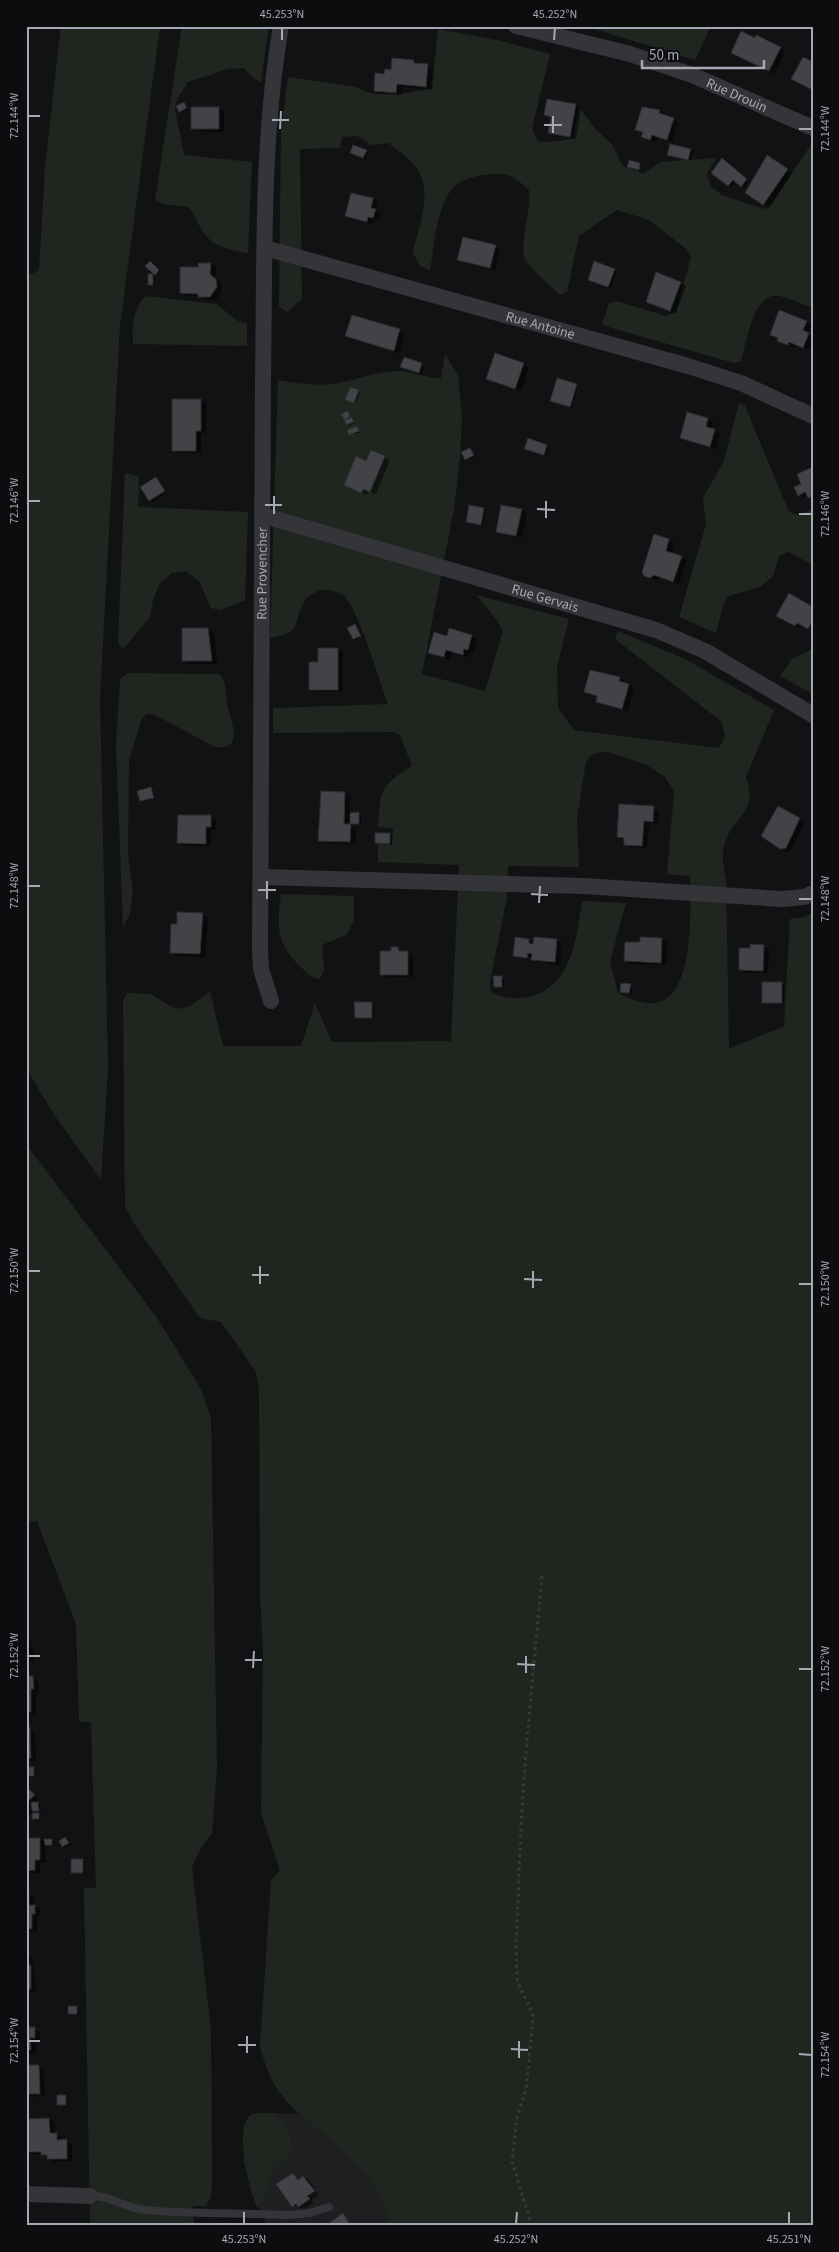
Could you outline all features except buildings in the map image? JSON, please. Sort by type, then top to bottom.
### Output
[{"type":"street","name":"Rue Provencher","points":[[271,1001],[261,969],[262,516],[268,122],[280,26]]},
{"type":"street","name":"Rue Drouin","points":[[516,26],[630,54],[692,75],[813,128]]},
{"type":"street","name":"Rue Antoine","points":[[265,248],[706,371],[767,394],[813,416]]},
{"type":"street","name":"Rue Gervais","points":[[262,516],[640,624],[705,651],[813,715]]},
{"type":"street","points":[[261,877],[584,886],[782,899],[804,897],[813,893]]},
{"type":"street","points":[[26,2194],[90,2196]]},
{"type":"lane","points":[[90,2196],[104,2195],[119,2203],[143,2210],[288,2215],[310,2213],[329,2207]]},
{"type":"path","points":[[532,2226],[512,2162],[517,2118],[526,2089],[533,2020],[532,2011],[520,1989],[517,1976],[517,1948],[521,1826],[542,1576]]},
{"type":"shaded area","points":[[61,26],[160,26],[120,325],[100,698],[108,1069],[101,1180],[55,1116],[26,1068],[26,277],[39,270],[45,167]]},
{"type":"shaded area","points":[[182,26],[269,26],[261,82],[253,78],[244,68],[228,69],[188,82],[177,99],[175,109],[184,155],[252,162],[248,253],[219,246],[213,242],[203,232],[189,208],[160,203],[155,200]]},
{"type":"shaded area","points":[[585,26],[711,26],[695,60]]},
{"type":"shaded area","points":[[438,29],[502,41],[550,54],[532,129],[538,141],[547,142],[573,139],[579,107],[596,130],[611,143],[623,166],[643,174],[660,162],[716,158],[707,174],[711,187],[722,195],[764,209],[770,207],[810,146],[813,148],[813,308],[779,296],[770,297],[763,301],[752,320],[741,361],[734,363],[602,325],[609,303],[617,301],[666,316],[676,312],[691,257],[685,248],[649,220],[617,210],[579,236],[567,292],[560,295],[536,273],[525,259],[524,245],[529,190],[518,180],[504,174],[472,177],[453,188],[443,204],[430,270],[420,266],[413,252],[424,206],[423,183],[419,172],[406,157],[388,143],[372,145],[357,136],[342,137],[340,148],[300,149],[302,299],[287,312],[279,307],[281,130],[288,77],[356,87],[374,94],[383,95],[432,89]]},
{"type":"shaded area","points":[[145,296],[216,304],[238,321],[247,323],[247,346],[133,344],[134,318]]},
{"type":"shaded area","points":[[445,354],[458,376],[462,416],[460,459],[454,509],[422,674],[485,691],[503,631],[497,620],[476,595],[569,619],[557,667],[558,708],[574,730],[719,748],[725,737],[722,722],[615,639],[618,631],[685,659],[774,710],[746,777],[750,798],[748,805],[726,839],[723,858],[726,878],[729,1049],[784,1026],[790,919],[805,917],[813,913],[813,2226],[391,2226],[381,2197],[364,2173],[347,2154],[294,2109],[283,2097],[266,2067],[260,2046],[271,1881],[280,1870],[261,1813],[263,1652],[260,1593],[259,1389],[256,1372],[221,1322],[200,1318],[133,1222],[125,1207],[123,1001],[127,993],[151,994],[175,1009],[189,1007],[210,991],[223,1046],[301,1046],[315,1003],[332,1042],[451,1041],[459,865],[378,862],[378,844],[392,845],[393,828],[378,827],[381,797],[393,779],[412,766],[400,735],[393,732],[273,733],[273,708],[388,704],[362,629],[349,602],[343,595],[321,590],[306,599],[293,630],[281,636],[270,638],[278,380],[319,385],[343,382],[392,371],[441,378]],"holes":[[[608,752],[645,764],[665,777],[674,792],[667,874],[690,876],[690,931],[683,973],[675,990],[663,1000],[647,1003],[618,993],[610,962],[626,903],[582,901],[570,959],[555,983],[543,992],[523,998],[504,997],[495,994],[491,991],[490,982],[507,897],[508,866],[579,867],[577,819],[586,761],[594,753]]]},
{"type":"shaded area","points":[[739,403],[745,406],[789,512],[798,515],[813,509],[813,565],[788,552],[779,556],[773,576],[760,587],[728,596],[723,606],[716,633],[679,617],[706,524],[703,498],[724,461]]},
{"type":"shaded area","points":[[125,473],[139,476],[138,507],[248,512],[245,600],[220,610],[211,608],[199,581],[186,571],[172,573],[160,583],[153,600],[150,617],[123,649],[118,643]]},
{"type":"shaded area","points":[[813,649],[813,694],[780,676],[792,659]]},
{"type":"shaded area","points":[[128,673],[220,674],[225,685],[234,734],[230,744],[224,747],[215,747],[153,714],[147,714],[142,718],[129,760],[128,854],[133,890],[130,914],[123,927],[116,744],[120,679]]},
{"type":"shaded area","points":[[281,894],[354,896],[354,921],[346,935],[322,945],[324,972],[319,979],[311,976],[292,958],[282,942],[279,925]]},
{"type":"shaded area","points":[[26,1144],[157,1318],[201,1389],[211,1418],[217,1769],[212,1833],[198,1853],[192,1868],[211,2029],[212,2175],[211,2197],[206,2206],[193,2206],[193,2219],[196,2226],[90,2226],[84,1888],[96,1888],[91,1722],[79,1722],[76,1624],[37,1521],[26,1521]]},
{"type":"shaded area","points":[[257,2113],[359,2114],[493,2226],[267,2226],[251,2191],[244,2162],[244,2127],[249,2116]]},
{"type":"shaded area","points":[[276,2113],[289,2136],[291,2142],[290,2153],[273,2171],[265,2195],[257,2208],[244,2159],[243,2131],[246,2121],[252,2114]]}]
